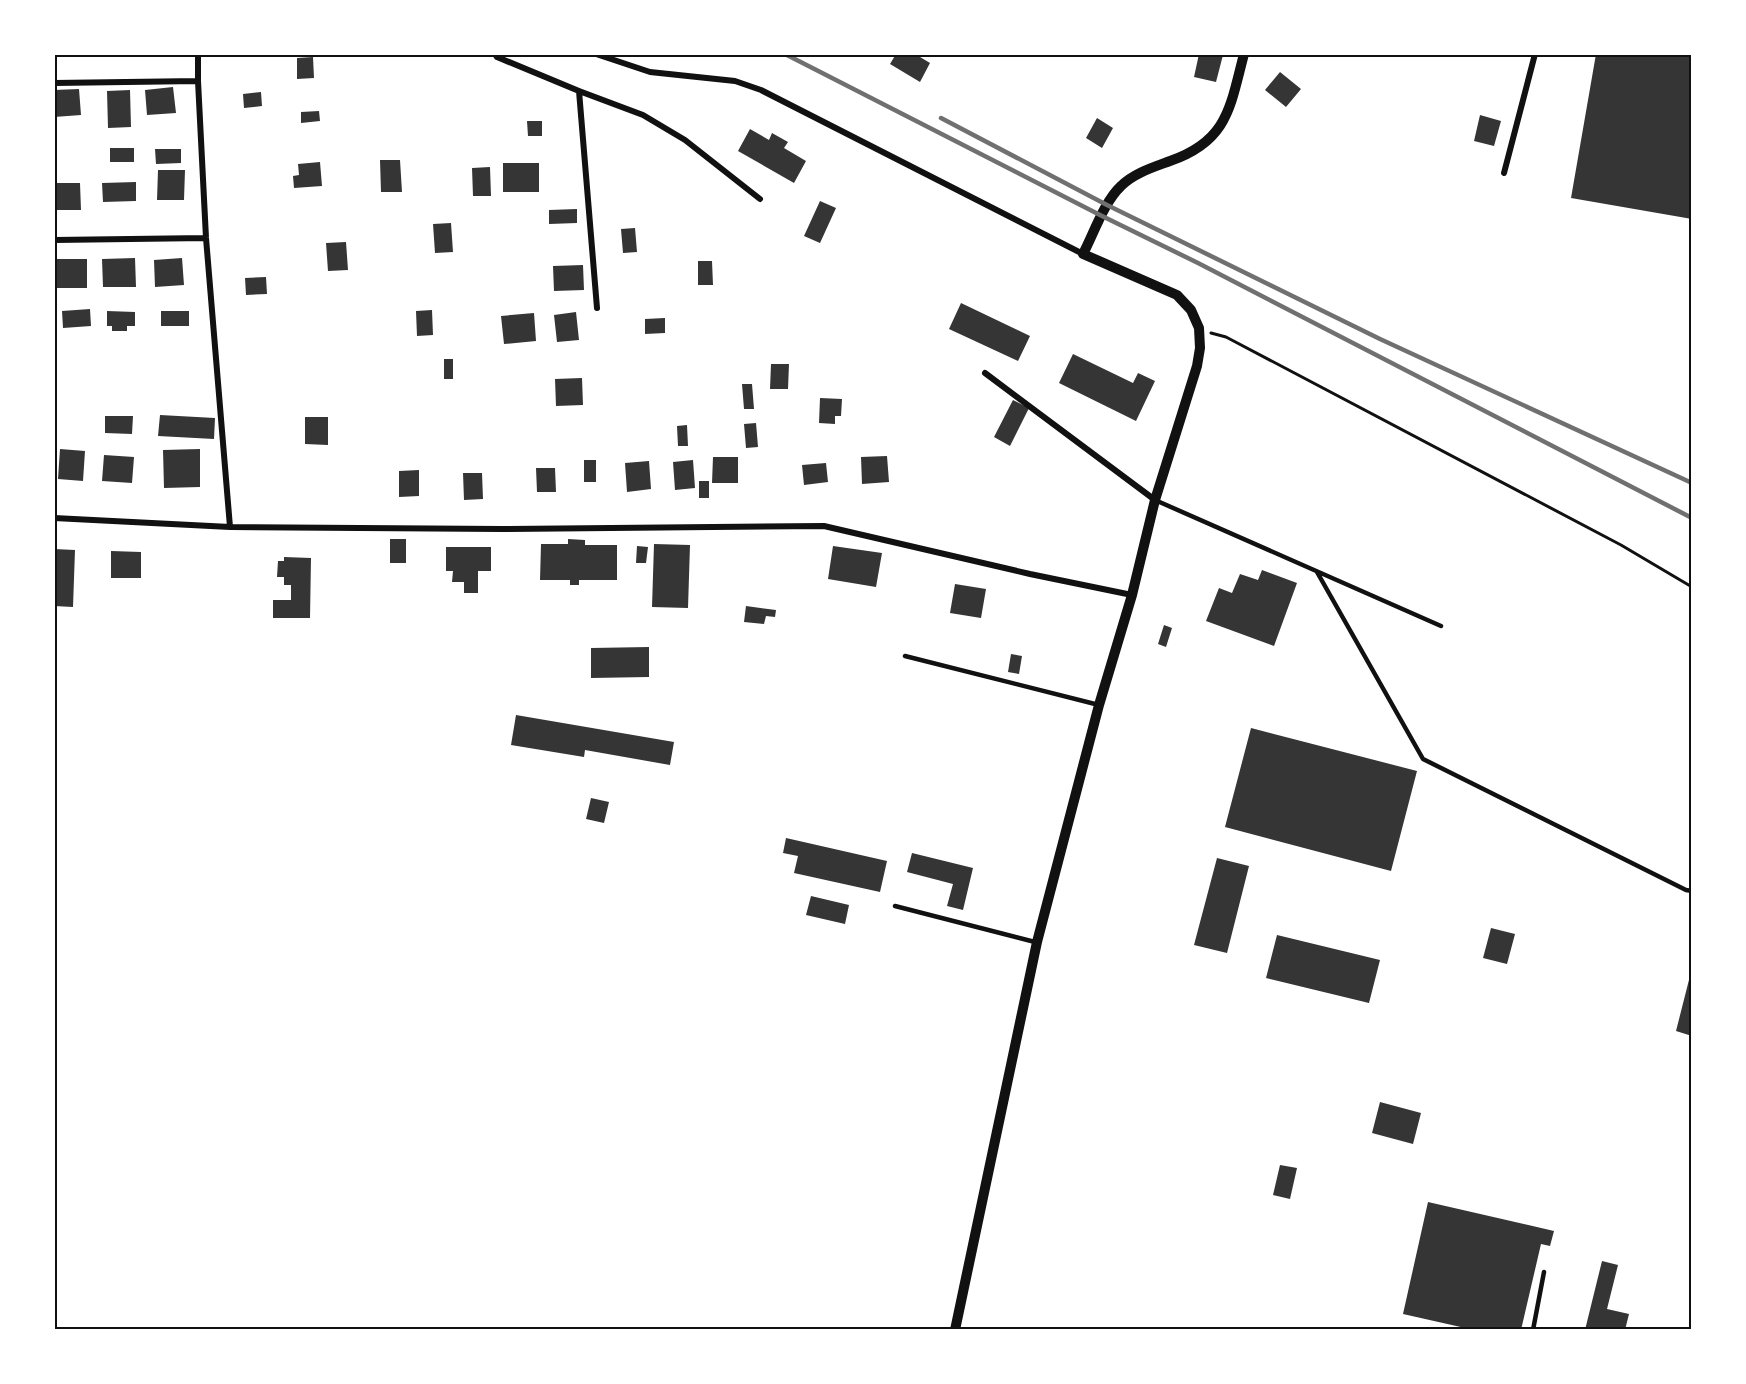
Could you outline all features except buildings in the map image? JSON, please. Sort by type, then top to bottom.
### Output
[{"type":"street","points":[[198,54],[206,238],[230,527]]},
{"type":"street","points":[[495,54],[497,57],[579,91],[643,115],[677,135],[760,199]]},
{"type":"street","points":[[596,54],[651,72],[735,81],[761,90],[1083,254],[1177,295],[1191,310],[1199,328],[1200,348],[1197,366],[1155,500],[1132,595],[1099,705],[1037,942],[955,1330]]},
{"type":"street","points":[[1083,254],[1107,204],[1121,185],[1138,174],[1190,154],[1209,141],[1223,122],[1244,54]]},
{"type":"street","points":[[1504,173],[1535,54]]},
{"type":"street","points":[[54,83],[198,81]]},
{"type":"street","points":[[579,91],[597,308]]},
{"type":"street","points":[[54,240],[206,238]]},
{"type":"street","points":[[985,373],[1155,500]]},
{"type":"street","points":[[54,518],[230,527],[501,529],[824,526],[1029,574],[1132,595]]},
{"type":"lane","points":[[1155,500],[1441,626]]},
{"type":"lane","points":[[1317,572],[1423,759],[1692,891]]},
{"type":"lane","points":[[904,656],[1099,705]]},
{"type":"lane","points":[[896,906],[1037,942]]},
{"type":"lane","points":[[1533,1330],[1544,1272]]},
{"type":"path","points":[[1199,328],[1226,338],[1621,544],[1692,587]]},
{"type":"railway","points":[[785,54],[1198,263],[1692,518]]},
{"type":"railway","points":[[941,118],[1107,205],[1380,339],[1692,483]]}]
